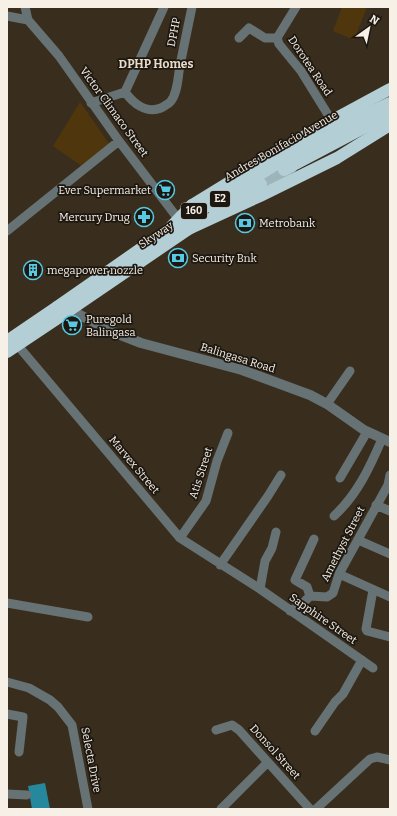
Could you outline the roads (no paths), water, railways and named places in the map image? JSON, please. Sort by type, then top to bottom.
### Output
[{"type":"highway","points":[[170,229],[192,205],[318,128],[390,89]]},
{"type":"highway","name":"Skyway","points":[[8,338],[170,229],[272,167],[363,116],[390,103]]},
{"type":"highway","name":"Skyway","points":[[7,353],[184,232],[276,174],[390,115]]},
{"type":"highway","points":[[184,232],[336,158],[390,126]]},
{"type":"main road","name":"Andres Bonifacio Avenue","points":[[8,338],[179,220],[336,129],[390,100]]},
{"type":"main road","name":"160","points":[[7,353],[227,206],[342,140],[390,115]]},
{"type":"street","points":[[7,16],[28,20],[25,7]]},
{"type":"street","name":"DPHP","points":[[164,7],[125,92],[131,100],[149,110],[158,109],[171,101],[178,80],[192,7]]},
{"type":"street","name":"Dorotea Road","points":[[296,7],[277,38],[279,44],[301,71],[336,129]]},
{"type":"street","name":"Victor Climaco Street","points":[[28,20],[59,56],[91,103],[179,220]]},
{"type":"street","name":"Dorotea Road","points":[[239,38],[249,28],[265,38],[277,38]]},
{"type":"street","points":[[91,103],[125,92]]},
{"type":"street","points":[[227,206],[288,183],[390,126]]},
{"type":"street","points":[[7,231],[119,141]]},
{"type":"street","name":"Balingasa Road","points":[[74,309],[78,314],[113,332],[141,342],[242,370],[310,395],[327,404],[367,432],[386,441]]},
{"type":"street","name":"Marvex Street","points":[[8,338],[18,346],[180,538],[260,589]]},
{"type":"street","points":[[327,404],[350,371]]},
{"type":"street","points":[[340,478],[367,432]]},
{"type":"street","name":"Atis Street","points":[[180,538],[206,501],[217,461],[228,433]]},
{"type":"street","points":[[334,516],[356,491],[386,441]]},
{"type":"street","points":[[220,564],[281,475]]},
{"type":"street","name":"Amethyst Street","points":[[310,596],[327,598],[333,593],[339,574],[388,485],[390,475]]},
{"type":"street","points":[[376,505],[390,511]]},
{"type":"street","points":[[260,589],[265,560],[272,548],[276,532]]},
{"type":"street","points":[[290,611],[300,606],[310,596],[307,587],[295,580],[314,539]]},
{"type":"street","points":[[358,540],[390,554]]},
{"type":"street","points":[[339,574],[390,597]]},
{"type":"street","name":"Sapphire Street","points":[[260,589],[373,668]]},
{"type":"street","points":[[373,590],[366,629],[367,631],[390,637]]},
{"type":"street","points":[[7,602],[88,617]]},
{"type":"street","points":[[315,732],[335,702],[343,694],[362,660]]},
{"type":"street","name":"Selecta Drive","points":[[7,682],[30,688],[50,700],[58,707],[72,725],[88,809]]},
{"type":"street","points":[[7,714],[23,717],[19,752]]},
{"type":"street","name":"Donsol Street","points":[[216,730],[232,725],[240,730],[310,809]]},
{"type":"street","points":[[316,809],[370,759],[377,757],[390,760]]},
{"type":"street","points":[[221,809],[268,762]]},
{"type":"street","points":[[7,794],[27,795]]},
{"type":"water","points":[[45,783],[50,809],[32,809],[28,786]]},
{"type":"place","name":"Ever Supermarket","points":[[165,190]]},
{"type":"place","name":"Mercury Drug","points":[[144,217]]},
{"type":"place","name":"Metrobank","points":[[245,223]]},
{"type":"place","name":"Security Bnk","points":[[178,258]]},
{"type":"place","name":"megapower nozzle","points":[[33,270]]},
{"type":"place","name":"Puregold Balingasa","points":[[72,325]]},
{"type":"district","name":"DPHP Homes","points":[[156,64]]}]
